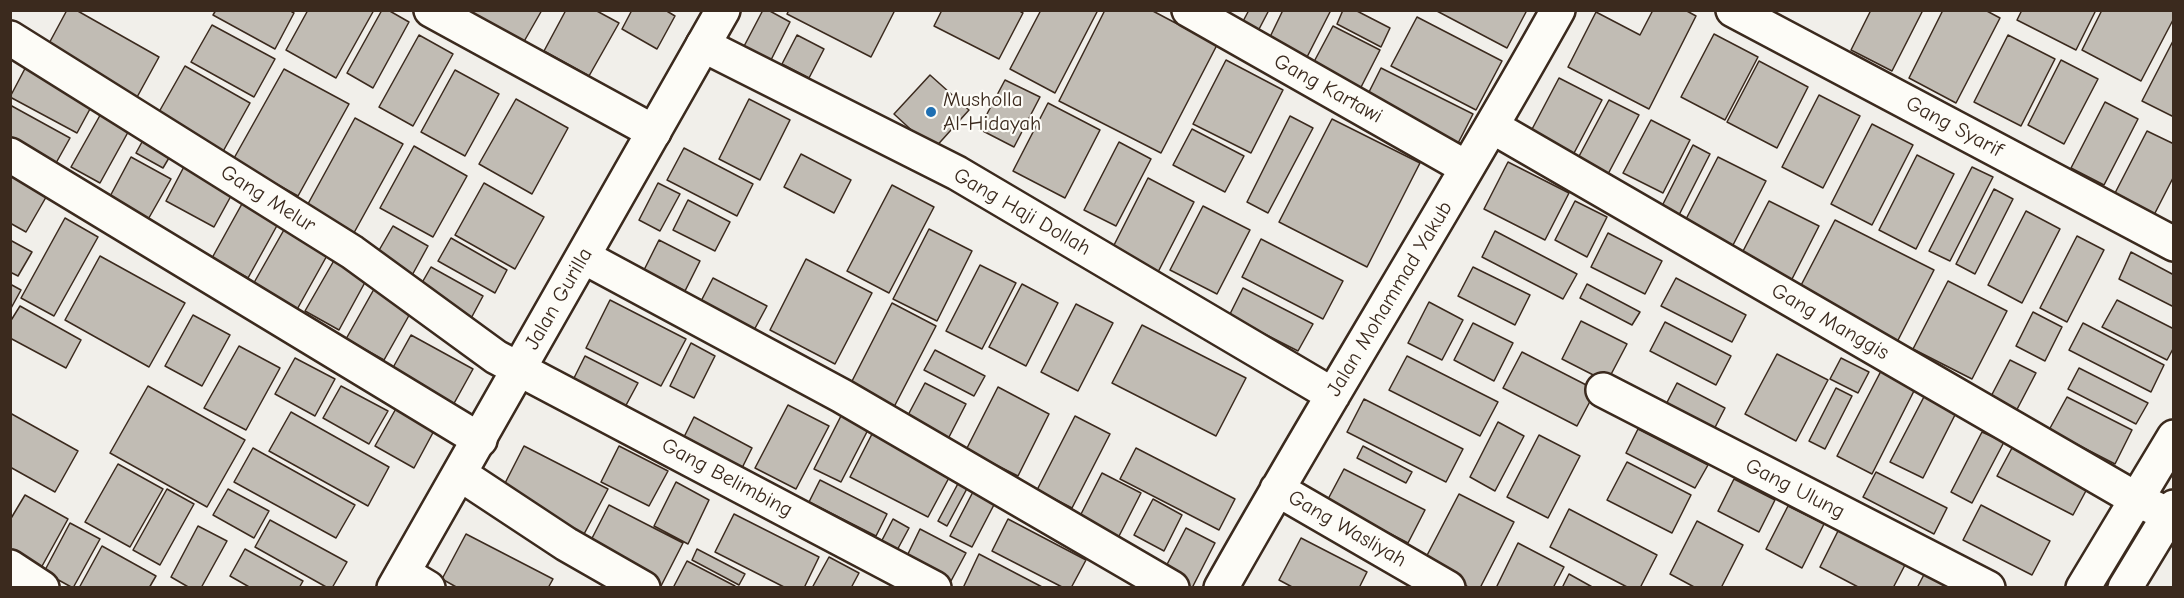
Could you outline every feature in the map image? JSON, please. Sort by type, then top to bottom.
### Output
[{"type":"street","points":[[431,10],[654,132]]},
{"type":"street","name":"Jalan Gurilla","points":[[408,583],[460,474],[723,10]]},
{"type":"street","name":"Gang Kartawi","points":[[1189,10],[1467,168]]},
{"type":"street","name":"Jalan Mohammad Yakub","points":[[1221,588],[1277,489],[1493,127],[1558,10]]},
{"type":"street","name":"Gang Syarif","points":[[1733,10],[2174,244]]},
{"type":"street","name":"Gang Melur","points":[[10,38],[352,252],[473,342],[519,368]]},
{"type":"street","name":"Gang Haji Dollah","points":[[703,45],[957,173],[1333,395]]},
{"type":"street","name":"Gang Manggis","points":[[1493,127],[2136,499],[2171,511]]},
{"type":"street","points":[[10,155],[480,440]]},
{"type":"street","points":[[584,257],[842,396],[1172,588]]},
{"type":"street","name":"Gang Belimbing","points":[[519,368],[934,588]]},
{"type":"street","name":"Gang Ulung","points":[[1603,390],[1988,588]]},
{"type":"street","points":[[2083,588],[2174,437]]},
{"type":"street","points":[[460,474],[566,544],[643,588]]},
{"type":"street","name":"Gang Wasliyah","points":[[1277,489],[1448,588]]},
{"type":"street","points":[[2125,588],[2171,511]]},
{"type":"street","points":[[10,567],[42,588]]},
{"type":"building","points":[[67,10],[76,10],[159,57],[136,99],[46,49]]},
{"type":"building","points":[[216,10],[289,10],[294,13],[275,49],[213,15]]},
{"type":"building","points":[[308,10],[374,10],[336,78],[286,50]]},
{"type":"building","points":[[382,10],[388,10],[409,22],[373,88],[347,73]]},
{"type":"building","points":[[463,10],[542,10],[518,52]]},
{"type":"building","points":[[566,10],[595,10],[619,23],[589,76],[544,51]]},
{"type":"building","points":[[632,10],[665,10],[675,16],[657,49],[622,29]]},
{"type":"building","points":[[763,10],[768,10],[790,22],[768,66],[741,52]]},
{"type":"building","points":[[789,10],[895,10],[871,57],[787,14]]},
{"type":"building","points":[[942,10],[1018,10],[1023,13],[999,59],[934,26]]},
{"type":"building","points":[[1041,10],[1098,10],[1055,93],[1010,69]]},
{"type":"building","points":[[1105,10],[1151,10],[1217,45],[1161,153],[1059,101]]},
{"type":"building","points":[[1249,10],[1269,10],[1257,33],[1241,25]]},
{"type":"building","points":[[1283,10],[1331,10],[1306,59],[1269,39]]},
{"type":"building","points":[[1343,10],[1355,10],[1390,28],[1381,47],[1337,24]]},
{"type":"building","points":[[1435,10],[1524,10],[1526,12],[1507,48]]},
{"type":"building","points":[[1653,10],[1685,10],[1696,16],[1649,109],[1568,67],[1596,12],[1640,35]]},
{"type":"building","points":[[1871,10],[1923,10],[1892,71],[1851,50]]},
{"type":"building","points":[[1943,10],[1985,10],[2000,18],[1956,103],[1909,78]]},
{"type":"building","points":[[2022,10],[2096,10],[2076,50],[2017,20]]},
{"type":"building","points":[[2102,10],[2174,10],[2174,18],[2141,81],[2082,50]]},
{"type":"building","points":[[1417,17],[1502,61],[1476,110],[1391,66]]},
{"type":"building","points":[[212,25],[275,59],[254,97],[191,62]]},
{"type":"building","points":[[1333,26],[1380,50],[1356,97],[1308,73]]},
{"type":"building","points":[[1714,34],[1758,57],[1725,120],[1681,97]]},
{"type":"building","points":[[419,35],[453,54],[413,126],[379,107]]},
{"type":"building","points":[[797,35],[824,49],[809,78],[782,64]]},
{"type":"building","points":[[2008,35],[2055,59],[2021,126],[1974,102]]},
{"type":"building","points":[[2174,39],[2174,117],[2142,101]]},
{"type":"building","points":[[30,59],[97,96],[77,133],[10,97]]},
{"type":"building","points":[[1226,60],[1283,90],[1251,153],[1193,124]]},
{"type":"building","points":[[2061,60],[2098,79],[2064,144],[2028,125]]},
{"type":"building","points":[[1759,61],[1808,87],[1777,148],[1727,122]]},
{"type":"building","points":[[185,66],[250,103],[221,155],[155,119]]},
{"type":"building","points":[[1381,68],[1473,114],[1453,153],[1362,106]]},
{"type":"building","points":[[284,69],[349,104],[298,196],[233,160]]},
{"type":"building","points":[[455,70],[499,94],[465,156],[421,132]]},
{"type":"building","name":"Musholla Al-Hidayah","points":[[930,75],[969,110],[933,150],[894,114]]},
{"type":"building","points":[[1559,78],[1602,100],[1573,155],[1530,133]]},
{"type":"building","points":[[1005,80],[1040,97],[1014,147],[979,129]]},
{"type":"building","points":[[1819,95],[1860,116],[1823,188],[1782,167]]},
{"type":"building","points":[[516,99],[568,128],[532,194],[479,164]]},
{"type":"building","points":[[749,99],[790,120],[760,180],[719,159]]},
{"type":"building","points":[[1609,100],[1639,115],[1607,176],[1577,160]]},
{"type":"building","points":[[2105,102],[2138,119],[2104,185],[2071,168]]},
{"type":"building","points":[[1048,103],[1100,130],[1065,198],[1013,171]]},
{"type":"building","points":[[10,105],[70,138],[56,163],[10,137]]},
{"type":"building","points":[[103,110],[132,125],[100,183],[71,167]]},
{"type":"building","points":[[1290,116],[1313,128],[1268,213],[1247,202]]},
{"type":"building","points":[[355,118],[403,144],[350,240],[303,213]]},
{"type":"building","points":[[1332,119],[1420,163],[1367,267],[1279,222]]},
{"type":"building","points":[[1651,120],[1690,140],[1663,193],[1623,173]]},
{"type":"building","points":[[1872,124],[1913,145],[1872,225],[1831,204]]},
{"type":"building","points":[[1192,129],[1244,156],[1225,192],[1173,165]]},
{"type":"building","points":[[148,131],[176,146],[163,168],[136,153]]},
{"type":"building","points":[[2147,131],[2174,144],[2174,176],[2154,215],[2114,195]]},
{"type":"building","points":[[1119,142],[1151,159],[1116,226],[1084,210]]},
{"type":"building","points":[[1693,145],[1710,154],[1679,215],[1662,206]]},
{"type":"building","points":[[414,146],[467,176],[433,237],[380,208]]},
{"type":"building","points":[[684,148],[753,184],[737,216],[667,180]]},
{"type":"building","points":[[801,154],[851,180],[834,213],[784,187]]},
{"type":"building","points":[[1917,155],[1954,174],[1916,249],[1879,230]]},
{"type":"building","points":[[131,157],[171,179],[146,223],[107,202]]},
{"type":"building","points":[[1718,157],[1766,181],[1732,247],[1684,223]]},
{"type":"building","points":[[188,159],[237,185],[214,227],[166,201]]},
{"type":"building","points":[[1508,162],[1569,193],[1545,240],[1484,209]]},
{"type":"building","points":[[1972,167],[1993,177],[1950,261],[1929,251]]},
{"type":"building","points":[[10,171],[49,192],[26,232],[10,223]]},
{"type":"building","points":[[1148,178],[1194,202],[1157,274],[1111,251]]},
{"type":"building","points":[[484,183],[544,217],[515,269],[455,235]]},
{"type":"building","points":[[658,183],[680,194],[660,231],[639,220]]},
{"type":"building","points":[[892,185],[934,207],[889,293],[847,271]]},
{"type":"building","points":[[1994,189],[2013,199],[1975,274],[1956,264]]},
{"type":"building","points":[[688,200],[730,222],[715,251],[673,230]]},
{"type":"building","points":[[1575,201],[1607,217],[1587,257],[1555,240]]},
{"type":"building","points":[[1769,201],[1819,226],[1791,281],[1741,255]]},
{"type":"building","points":[[243,202],[279,222],[248,278],[212,258]]},
{"type":"building","points":[[1203,206],[1250,230],[1217,294],[1170,270]]},
{"type":"building","points":[[2026,211],[2060,229],[2022,303],[1988,285]]},
{"type":"building","points":[[65,218],[98,237],[54,316],[21,298]]},
{"type":"building","points":[[1835,220],[1934,270],[1896,344],[1797,293]]},
{"type":"building","points":[[393,226],[428,246],[410,279],[374,259]]},
{"type":"building","points":[[285,228],[329,252],[295,313],[251,288]]},
{"type":"building","points":[[929,229],[972,251],[937,321],[893,299]]},
{"type":"building","points":[[1495,231],[1577,274],[1563,299],[1482,257]]},
{"type":"building","points":[[1608,233],[1662,261],[1645,294],[1591,267]]},
{"type":"building","points":[[2077,236],[2104,250],[2067,322],[2040,308]]},
{"type":"building","points":[[451,238],[507,270],[495,293],[438,261]]},
{"type":"building","points":[[1261,239],[1343,281],[1323,319],[1242,277]]},
{"type":"building","points":[[10,240],[32,252],[18,276],[10,272]]},
{"type":"building","points":[[659,240],[700,261],[685,291],[644,270]]},
{"type":"building","points":[[2131,252],[2174,275],[2174,307],[2119,279]]},
{"type":"building","points":[[100,256],[185,303],[149,367],[65,320]]},
{"type":"building","points":[[336,257],[369,275],[339,330],[305,311]]},
{"type":"building","points":[[806,259],[872,293],[835,364],[770,330]]},
{"type":"building","points":[[980,265],[1016,283],[982,349],[946,331]]},
{"type":"building","points":[[431,267],[483,296],[468,324],[415,295]]},
{"type":"building","points":[[1473,267],[1530,295],[1515,325],[1458,296]]},
{"type":"building","points":[[713,278],[767,306],[753,332],[699,305]]},
{"type":"building","points":[[1676,278],[1746,315],[1732,342],[1661,306]]},
{"type":"building","points":[[1948,281],[2007,311],[1972,379],[1913,349]]},
{"type":"building","points":[[378,282],[416,303],[384,360],[346,339]]},
{"type":"building","points":[[10,284],[21,290],[10,310]]},
{"type":"building","points":[[1022,284],[1058,303],[1026,366],[989,347]]},
{"type":"building","points":[[1587,284],[1640,312],[1632,325],[1580,298]]},
{"type":"building","points":[[1243,288],[1313,324],[1298,351],[1229,316]]},
{"type":"building","points":[[610,300],[686,339],[661,386],[586,348]]},
{"type":"building","points":[[2117,300],[2174,329],[2174,347],[2167,360],[2102,327]]},
{"type":"building","points":[[1429,302],[1463,320],[1442,360],[1408,343]]},
{"type":"building","points":[[892,303],[936,326],[894,407],[850,385]]},
{"type":"building","points":[[1076,304],[1113,323],[1078,391],[1041,372]]},
{"type":"building","points":[[20,306],[81,340],[66,368],[10,338],[10,322]]},
{"type":"building","points":[[2033,312],[2062,327],[2045,361],[2016,346]]},
{"type":"building","points":[[193,315],[230,335],[202,386],[165,366]]},
{"type":"building","points":[[1581,321],[1627,344],[1607,382],[1562,359]]},
{"type":"building","points":[[1665,322],[1731,356],[1716,385],[1650,351]]},
{"type":"building","points":[[1473,323],[1513,343],[1494,381],[1454,360]]},
{"type":"building","points":[[2083,323],[2164,365],[2151,392],[2069,350]]},
{"type":"building","points":[[1142,325],[1246,378],[1216,436],[1112,383]]},
{"type":"building","points":[[411,335],[473,369],[452,407],[390,373]]},
{"type":"building","points":[[691,343],[715,356],[694,398],[670,386]]},
{"type":"building","points":[[239,346],[280,368],[246,430],[204,408]]},
{"type":"building","points":[[935,350],[985,376],[974,396],[924,370]]},
{"type":"building","points":[[1522,352],[1596,390],[1577,426],[1503,388]]},
{"type":"building","points":[[1777,354],[1828,380],[1796,441],[1745,414]]},
{"type":"building","points":[[585,356],[638,383],[624,409],[572,382]]},
{"type":"building","points":[[1407,356],[1498,402],[1480,436],[1389,390]]},
{"type":"building","points":[[295,358],[335,379],[315,416],[275,394]]},
{"type":"building","points":[[1841,358],[1869,372],[1858,393],[1830,379]]},
{"type":"building","points":[[2010,360],[2036,373],[2013,417],[1987,404]]},
{"type":"building","points":[[2079,368],[2148,403],[2136,424],[2068,389]]},
{"type":"building","points":[[1881,371],[1915,389],[1872,474],[1837,456]]},
{"type":"building","points":[[925,383],[966,404],[948,439],[907,417]]},
{"type":"building","points":[[1677,383],[1725,408],[1708,441],[1660,416]]},
{"type":"building","points":[[148,386],[245,440],[207,507],[110,453]]},
{"type":"building","points":[[341,386],[388,411],[369,444],[323,418]]},
{"type":"building","points":[[998,387],[1049,414],[1018,476],[966,450]]},
{"type":"building","points":[[1836,388],[1852,396],[1825,449],[1809,441]]},
{"type":"building","points":[[1927,391],[1959,407],[1923,478],[1890,462]]},
{"type":"building","points":[[2067,397],[2132,430],[2115,464],[2049,430]]},
{"type":"building","points":[[1364,399],[1463,449],[1446,482],[1347,432]]},
{"type":"building","points":[[398,405],[436,427],[414,468],[375,446]]},
{"type":"building","points":[[788,405],[829,426],[796,489],[755,468]]},
{"type":"building","points":[[291,412],[389,467],[368,506],[269,451]]},
{"type":"building","points":[[843,412],[870,426],[841,482],[814,469]]},
{"type":"building","points":[[10,413],[78,451],[55,492],[10,467]]},
{"type":"building","points":[[1075,416],[1110,434],[1072,508],[1037,490]]},
{"type":"building","points":[[694,417],[752,448],[742,468],[684,437]]},
{"type":"building","points":[[1498,422],[1524,436],[1495,491],[1470,477]]},
{"type":"building","points":[[1638,429],[1708,465],[1695,488],[1626,453]]},
{"type":"building","points":[[1982,432],[2004,442],[1972,503],[1951,492]]},
{"type":"building","points":[[872,434],[951,474],[928,517],[850,477]]},
{"type":"building","points":[[1539,435],[1580,456],[1548,518],[1507,497]]},
{"type":"building","points":[[524,446],[608,489],[583,536],[500,493]]},
{"type":"building","points":[[619,446],[668,471],[649,506],[601,482]]},
{"type":"building","points":[[1363,446],[1412,472],[1406,483],[1357,458]]},
{"type":"building","points":[[253,448],[355,505],[336,538],[234,482]]},
{"type":"building","points":[[1136,448],[1235,499],[1219,530],[1120,479]]},
{"type":"building","points":[[2012,448],[2088,487],[2073,515],[1997,476]]},
{"type":"building","points":[[1627,462],[1691,495],[1672,533],[1607,500]]},
{"type":"building","points":[[118,464],[163,489],[130,547],[85,522]]},
{"type":"building","points":[[1344,469],[1425,510],[1408,543],[1327,501]]},
{"type":"building","points":[[1876,472],[1947,508],[1934,534],[1863,497]]},
{"type":"building","points":[[1102,473],[1141,493],[1117,540],[1078,520]]},
{"type":"building","points":[[961,478],[970,483],[947,526],[938,521]]},
{"type":"building","points":[[1734,479],[1775,500],[1759,532],[1718,511]]},
{"type":"building","points":[[820,480],[887,514],[876,536],[809,502]]},
{"type":"building","points":[[676,482],[709,500],[688,544],[654,526]]},
{"type":"building","points":[[975,488],[997,499],[972,547],[950,536]]},
{"type":"building","points":[[167,489],[194,504],[160,565],[133,550]]},
{"type":"building","points":[[228,489],[269,511],[254,538],[213,515]]},
{"type":"building","points":[[1459,494],[1514,522],[1480,588],[1470,588],[1423,563]]},
{"type":"building","points":[[25,495],[68,519],[41,568],[10,551],[10,520]]},
{"type":"building","points":[[1153,499],[1182,515],[1164,551],[1134,535]]},
{"type":"building","points":[[609,505],[683,543],[660,588],[586,550]]},
{"type":"building","points":[[1981,505],[2050,541],[2032,575],[1963,540]]},
{"type":"building","points":[[1788,506],[1824,524],[1802,568],[1766,549]]},
{"type":"building","points":[[1569,509],[1657,555],[1640,588],[1629,588],[1550,547]]},
{"type":"building","points":[[734,514],[819,557],[804,588],[786,588],[715,552]]},
{"type":"building","points":[[893,519],[909,528],[895,554],[879,546]]},
{"type":"building","points":[[1008,519],[1086,560],[1071,588],[1064,588],[992,551]]},
{"type":"building","points":[[270,520],[347,562],[332,588],[328,588],[255,547]]},
{"type":"building","points":[[1697,521],[1743,545],[1721,588],[1696,588],[1670,574]]},
{"type":"building","points":[[70,523],[100,539],[73,588],[44,572]]},
{"type":"building","points":[[198,526],[227,541],[201,588],[190,588],[171,577]]},
{"type":"building","points":[[1186,528],[1215,543],[1192,588],[1162,574]]},
{"type":"building","points":[[920,529],[966,553],[951,581],[906,558]]},
{"type":"building","points":[[1839,529],[1906,563],[1893,588],[1860,588],[1820,567]]},
{"type":"building","points":[[466,534],[553,579],[548,588],[458,588],[442,579]]},
{"type":"building","points":[[1301,538],[1367,572],[1359,588],[1294,588],[1279,580]]},
{"type":"building","points":[[1518,543],[1564,567],[1553,588],[1496,588]]},
{"type":"building","points":[[102,546],[156,576],[149,588],[79,588]]},
{"type":"building","points":[[245,549],[303,581],[299,588],[251,588],[230,576]]},
{"type":"building","points":[[697,549],[745,574],[739,585],[692,560]]},
{"type":"building","points":[[979,554],[1044,588],[963,588]]},
{"type":"building","points":[[829,557],[859,573],[851,588],[812,588]]},
{"type":"building","points":[[687,561],[735,586],[734,588],[673,588]]},
{"type":"building","points":[[1929,565],[1968,588],[1917,588]]},
{"type":"building","points":[[1569,574],[1594,588],[1562,588]]},
{"type":"place","name":"Musholla Al-Hidayah","points":[[931,112]]}]
